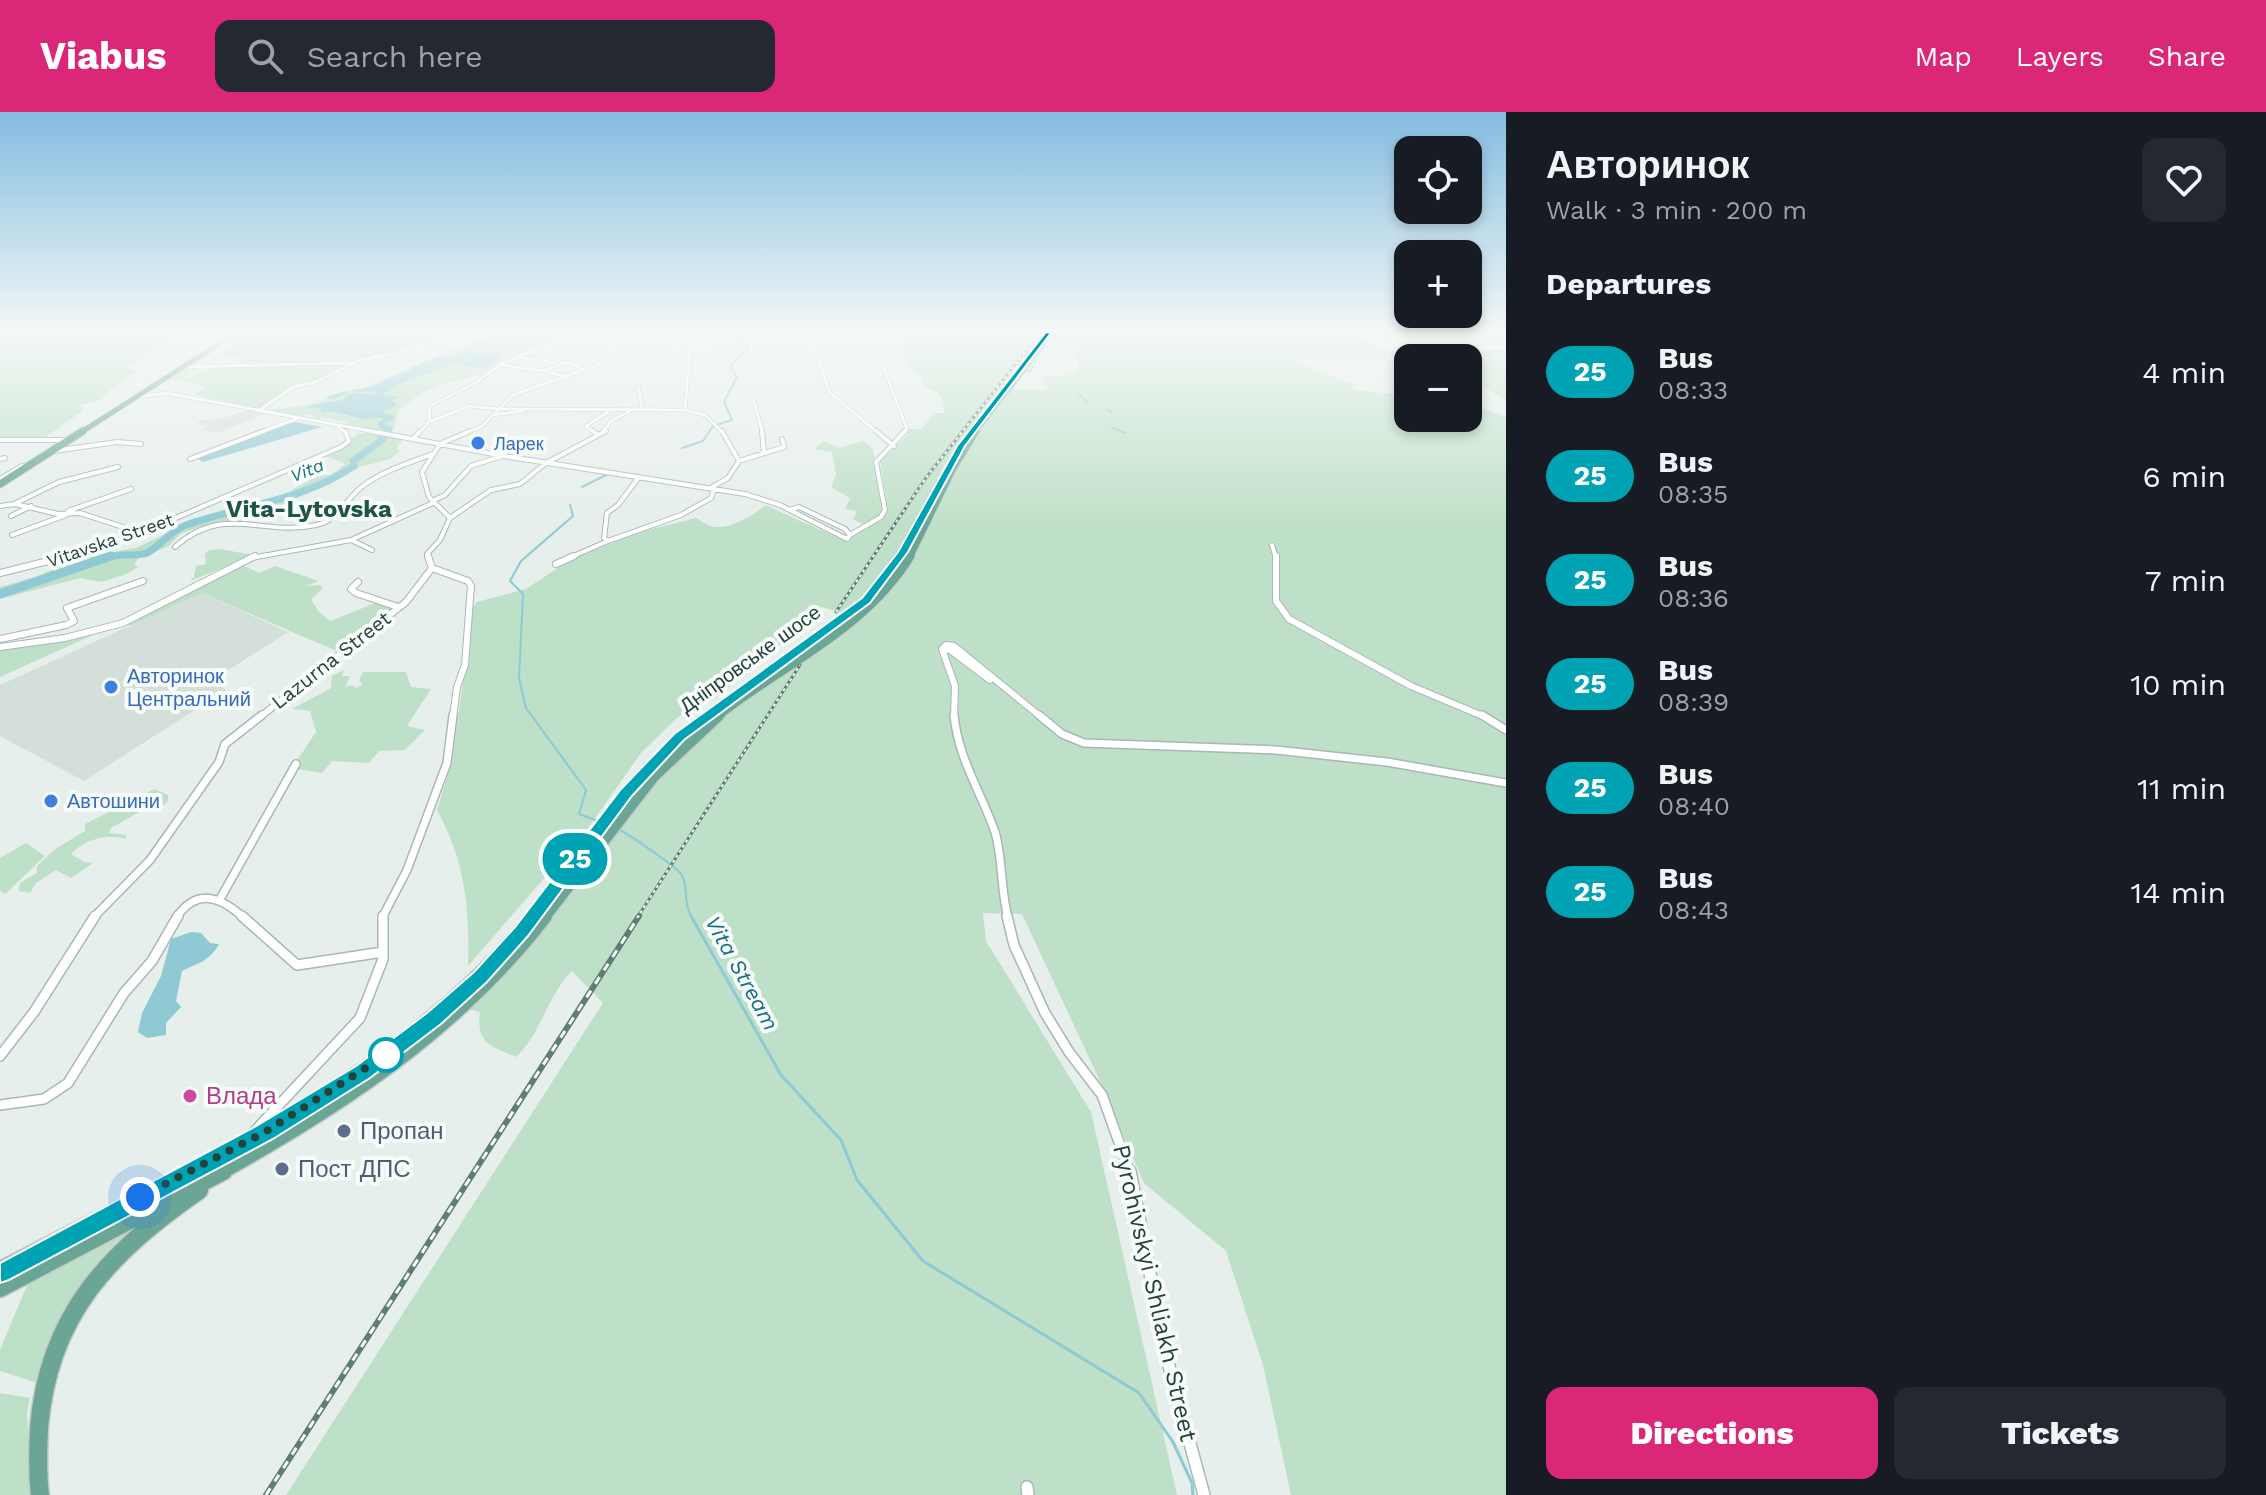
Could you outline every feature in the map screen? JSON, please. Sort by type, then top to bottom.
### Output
[{"type":"main road","points":[[0,481],[73,440],[138,398]]},
{"type":"main road","name":"Дніпровське шосе","points":[[0,1288],[351,1092],[452,1015],[532,935],[592,844],[660,770],[710,722],[851,620],[894,580],[921,539],[959,456],[1002,398]]},
{"type":"main road","name":"Дніпровське шосе","points":[[0,1271],[250,1148]]},
{"type":"main road","points":[[40,1495],[41,1394],[55,1344],[71,1312],[102,1270],[148,1225],[250,1148]]},
{"type":"street","points":[[187,398],[504,456],[763,498],[790,510],[799,507],[845,529],[850,535],[864,524],[881,517],[885,510],[876,462],[907,429],[895,398]]},
{"type":"street","points":[[257,411],[280,398]]},
{"type":"street","points":[[429,422],[430,406],[447,398]]},
{"type":"street","points":[[450,518],[425,490],[422,476],[440,444],[482,426],[513,398]]},
{"type":"street","points":[[250,1148],[360,1018],[375,985],[383,952],[382,918],[407,870],[447,763],[457,687],[465,665],[470,584],[432,568],[427,554],[440,540],[450,518],[491,490],[520,484],[546,463],[598,435],[609,428],[611,421],[642,406],[640,398]]},
{"type":"street","points":[[685,410],[687,398]]},
{"type":"street","points":[[836,398],[894,446]]},
{"type":"street","points":[[753,399],[755,415],[766,435],[764,453]]},
{"type":"street","points":[[413,439],[429,422],[469,406],[498,409],[685,410],[700,412],[722,427],[739,461]]},
{"type":"street","points":[[492,415],[508,415],[529,408]]},
{"type":"street","points":[[598,435],[586,426],[611,410]]},
{"type":"street","points":[[190,459],[298,418]]},
{"type":"street","points":[[333,424],[345,430],[349,441]]},
{"type":"street","name":"Vitavska Street","points":[[0,573],[40,565],[141,533],[328,453],[349,441],[360,430]]},
{"type":"street","points":[[556,564],[608,541],[681,515],[711,498],[712,490],[728,478],[739,461],[784,447],[782,439]]},
{"type":"street","points":[[0,440],[73,440]]},
{"type":"street","points":[[52,452],[117,442],[141,444]]},
{"type":"street","points":[[175,547],[195,531],[211,527],[263,524],[294,528],[320,524],[340,513],[362,486],[435,453]]},
{"type":"street","points":[[0,647],[65,638],[123,623],[257,555],[351,540],[392,524],[445,495],[471,466],[504,456]]},
{"type":"street","points":[[15,504],[59,482],[118,467]]},
{"type":"street","points":[[608,541],[604,538],[607,513],[618,505],[639,477]]},
{"type":"street","points":[[12,535],[131,489]]},
{"type":"street","points":[[0,506],[31,506],[103,519],[141,533]]},
{"type":"street","points":[[11,516],[31,506]]},
{"type":"street","points":[[351,540],[372,550]]},
{"type":"street","points":[[1272,545],[1280,566],[1273,599],[1276,607],[1289,619],[1411,686],[1482,715],[1506,730]]},
{"type":"street","name":"Lazurna Street","points":[[0,1056],[28,1021],[96,914],[157,849],[219,762],[225,744],[414,594],[420,579],[432,568]]},
{"type":"street","points":[[0,639],[66,625],[74,621],[67,608],[143,581]]},
{"type":"street","points":[[358,582],[351,589],[356,593],[398,607]]},
{"type":"street","points":[[943,651],[946,645],[954,646],[1062,734],[1097,746],[1163,744],[1276,750],[1387,762],[1506,783]]},
{"type":"street","points":[[943,651],[949,649],[1023,702]]},
{"type":"street","name":"Pyrohivskyi Shliakh Street","points":[[943,651],[955,686],[956,738],[996,834],[1001,891],[1014,945],[1045,1013],[1069,1052],[1102,1095],[1133,1180],[1166,1355],[1204,1495]]},
{"type":"street","points":[[220,899],[296,764]]},
{"type":"street","points":[[0,1105],[44,1099],[68,1083],[119,1006],[122,993],[139,979],[151,963],[180,912],[198,898],[213,895],[220,899],[297,965],[383,952]]},
{"type":"shaded area","points":[[247,410],[264,414],[218,433],[200,430],[209,425],[196,425],[201,420],[220,419]]},
{"type":"shaded area","name":"Авторинок Центральний","points":[[202,593],[288,632],[213,680],[226,690],[84,781],[0,736],[0,685]]},
{"type":"green space","points":[[0,398],[103,398],[80,405],[84,410],[44,438],[0,439]]},
{"type":"green space","points":[[205,398],[277,398],[268,406],[257,409]]},
{"type":"green space","points":[[331,398],[415,398],[398,410],[394,429],[389,434],[403,440],[396,448],[400,451],[390,459],[363,466],[252,519],[199,527],[180,534],[169,546],[138,559],[134,564],[138,567],[127,574],[101,582],[80,578],[0,599],[0,587],[38,576],[79,558],[136,548],[198,518],[255,506],[282,496],[318,475],[331,475],[345,464],[324,455],[337,452],[358,433],[379,433],[342,425],[349,422],[320,417],[319,421],[312,419],[316,416],[305,414],[308,417],[305,418],[265,411]]},
{"type":"green space","points":[[941,398],[994,398],[953,454],[902,544],[877,581],[845,614],[822,607],[749,673],[713,700],[678,717],[641,753],[591,824],[468,966],[464,886],[454,848],[437,810],[452,762],[473,607],[477,602],[526,589],[570,560],[640,532],[696,518],[713,527],[728,526],[749,517],[765,505],[845,541],[888,510],[880,462],[907,435],[909,429],[922,429],[934,413],[945,413]]},
{"type":"green space","points":[[1003,398],[1394,398],[1394,432],[1482,432],[1482,408],[1506,416],[1506,1495],[1291,1495],[1263,1365],[1226,1251],[1144,1183],[1022,914],[983,913],[986,941],[1091,1112],[1177,1495],[286,1495],[603,1003],[572,971],[556,992],[532,1037],[516,1057],[499,1050],[483,1037],[480,1012],[461,1007],[680,750],[824,641],[895,580],[922,540],[959,456]]},
{"type":"green space","points":[[824,441],[839,448],[863,441],[873,449],[884,510],[879,516],[862,524],[853,519],[857,511],[845,509],[850,498],[831,487],[836,475],[832,452],[814,449]]},
{"type":"green space","points":[[209,550],[254,555],[190,581],[196,566],[206,564],[205,554]]},
{"type":"green space","points":[[242,565],[259,573],[275,566],[319,581],[306,586],[321,585],[322,589],[311,599],[318,611],[330,621],[378,602],[395,608],[339,652],[202,593],[132,625],[114,626],[148,614],[181,594]]},
{"type":"green space","points":[[104,630],[0,677],[0,650]]},
{"type":"green space","points":[[344,670],[342,676],[350,676],[345,687],[352,685],[356,688],[363,684],[359,680],[363,672],[406,672],[411,687],[431,689],[407,726],[425,730],[405,750],[379,751],[369,763],[332,761],[322,773],[292,768],[316,732],[310,711],[292,709],[331,688],[332,676]]},
{"type":"green space","points":[[154,789],[168,795],[168,801],[158,810],[148,807],[111,828],[109,833],[126,835],[126,839],[104,837],[89,842],[71,854],[84,862],[93,863],[71,878],[56,870],[36,883],[30,893],[19,891],[20,883],[37,873],[37,866],[55,849],[85,831],[85,824]]},
{"type":"green space","points":[[26,843],[45,856],[5,894],[0,891],[0,858]]},
{"type":"green space","points":[[136,1225],[85,1281],[38,1383],[0,1371],[0,1350],[28,1283]]},
{"type":"green space","points":[[0,1393],[30,1398],[27,1411],[31,1495],[0,1495]]},
{"type":"water","points":[[396,398],[392,401],[397,405],[381,412],[395,416],[392,421],[382,422],[385,419],[365,419],[305,407],[345,399]]},
{"type":"water","points":[[295,422],[322,427],[203,462],[198,459],[265,430]]},
{"type":"water","points":[[191,932],[201,933],[210,943],[219,944],[208,958],[182,971],[176,1001],[181,1007],[166,1023],[166,1035],[147,1038],[138,1032],[142,1013],[161,976],[171,939]]},
{"type":"waterway","name":"Vita","points":[[374,398],[377,413],[388,418],[380,425],[390,429],[385,433]]},
{"type":"waterway","name":"Vita Stream","points":[[682,448],[703,441],[713,426],[732,420],[724,402],[726,398]]},
{"type":"waterway","points":[[1082,398],[1087,402]]},
{"type":"waterway","points":[[1107,410],[1112,412]]},
{"type":"waterway","points":[[1112,428],[1126,433]]},
{"type":"waterway","name":"Vita","points":[[105,558],[147,553],[186,525],[314,487],[354,466],[353,461],[383,439],[381,437],[388,431]]},
{"type":"waterway","name":"Vita Stream","points":[[582,487],[608,474]]},
{"type":"waterway","name":"Vita Stream","points":[[570,505],[573,516],[521,561],[510,581],[523,594],[519,678],[526,708],[586,790],[579,814],[601,822]]},
{"type":"waterway","name":"Vita","points":[[105,558],[111,556]]},
{"type":"waterway","name":"Vita","points":[[0,594],[105,558]]},
{"type":"waterway","name":"Vita Stream","points":[[618,829],[682,875],[692,917]]},
{"type":"waterway","name":"Vita Stream","points":[[692,917],[781,1075],[841,1140],[857,1180],[923,1261],[1139,1393],[1173,1442],[1192,1483],[1193,1495]]},
{"type":"railway","points":[[836,612],[925,479],[989,398]]},
{"type":"railway","points":[[637,918],[800,665]]},
{"type":"railway","points":[[266,1495],[639,916]]},
{"type":"bus line","name":"25","points":[[0,1271],[265,1132],[327,1096],[434,1018],[480,977],[522,931],[627,792],[679,737],[866,601],[903,552],[961,446],[998,398]]},
{"type":"place","name":"Ларек","points":[[478,443]]},
{"type":"place","name":"Авторинок Центральний","points":[[111,687]]},
{"type":"place","name":"Автошини","points":[[51,801]]},
{"type":"place","name":"Влада","points":[[190,1096]]},
{"type":"place","name":"Пропан","points":[[344,1131]]},
{"type":"place","name":"Пост ДПС","points":[[282,1169]]},
{"type":"district","name":"Vita-Lytovska","points":[[309,509]]},
{"type":"route","points":[[140,1197],[265,1132],[327,1096],[386,1055]]}]
